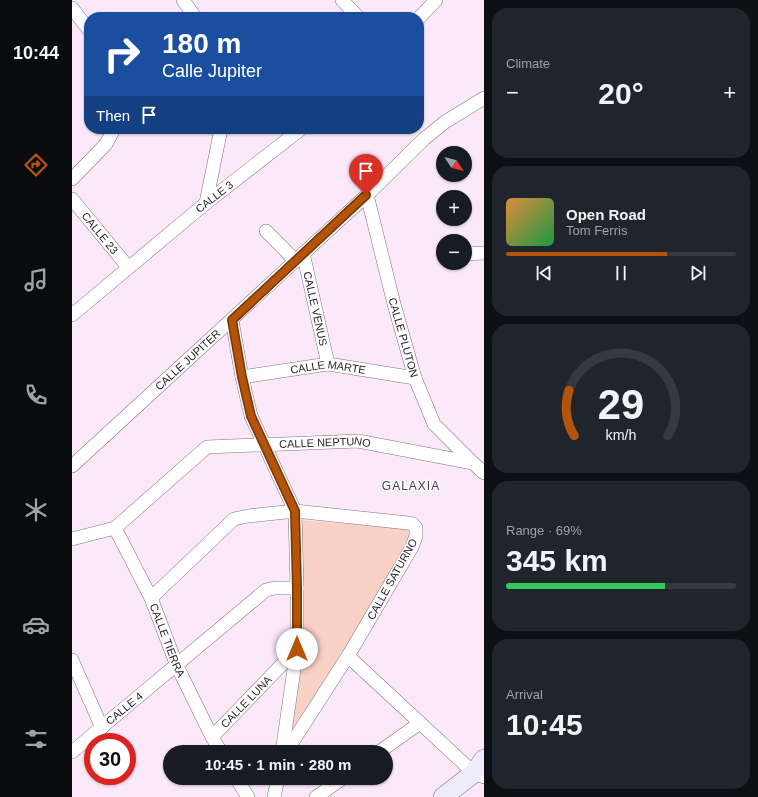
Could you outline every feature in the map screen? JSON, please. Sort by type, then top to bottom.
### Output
[{"type":"street","points":[[182,0],[191,12]]},
{"type":"street","points":[[342,0],[353,12]]},
{"type":"street","points":[[424,13],[436,0]]},
{"type":"street","points":[[72,8],[84,24]]},
{"type":"street","name":"CALLE JUPITER","points":[[72,466],[300,257],[424,139],[445,122],[484,98]]},
{"type":"street","points":[[73,176],[106,144],[111,134]]},
{"type":"street","points":[[206,203],[220,134]]},
{"type":"street","name":"CALLE 3","points":[[72,315],[206,203],[295,134]]},
{"type":"street","name":"CALLE PLUTON","points":[[366,195],[415,378],[434,424],[473,463]]},
{"type":"street","name":"CALLE 23","points":[[72,199],[128,267]]},
{"type":"street","name":"CALLE VENUS","points":[[266,231],[300,257],[328,364]]},
{"type":"street","points":[[472,254],[484,253]]},
{"type":"street","points":[[232,320],[242,377],[251,416],[295,511],[297,649],[283,745]]},
{"type":"street","name":"CALLE MARTE","points":[[242,377],[328,364],[415,378]]},
{"type":"street","name":"CALLE NEPTUNO","points":[[72,539],[115,528],[207,447],[358,441],[473,463]]},
{"type":"street","points":[[473,463],[484,473]]},
{"type":"street","name":"CALLE SATURNO","points":[[151,598],[234,519],[295,511],[413,524],[416,528],[416,536],[412,546],[348,656]]},
{"type":"street","name":"CALLE TIERRA","points":[[115,528],[151,598],[177,666],[217,745]]},
{"type":"street","name":"CALLE 4","points":[[72,752],[177,666],[266,590],[275,588],[297,588]]},
{"type":"street","name":"CALLE LUNA","points":[[212,737],[297,649]]},
{"type":"street","points":[[291,745],[348,656],[420,723],[481,770],[443,797]]},
{"type":"street","points":[[72,660],[102,728]]},
{"type":"street","points":[[389,745],[420,723]]},
{"type":"street","points":[[240,785],[248,797]]},
{"type":"street","points":[[274,797],[277,785]]},
{"type":"street","points":[[316,797],[333,785]]},
{"type":"shaded area","points":[[298,520],[414,529],[344,655],[287,736],[304,646]]},
{"type":"district","name":"GALAXIA","points":[[411,486]]},
{"type":"route","points":[[297,649],[295,511],[251,416],[242,377],[232,320],[366,195]]}]
